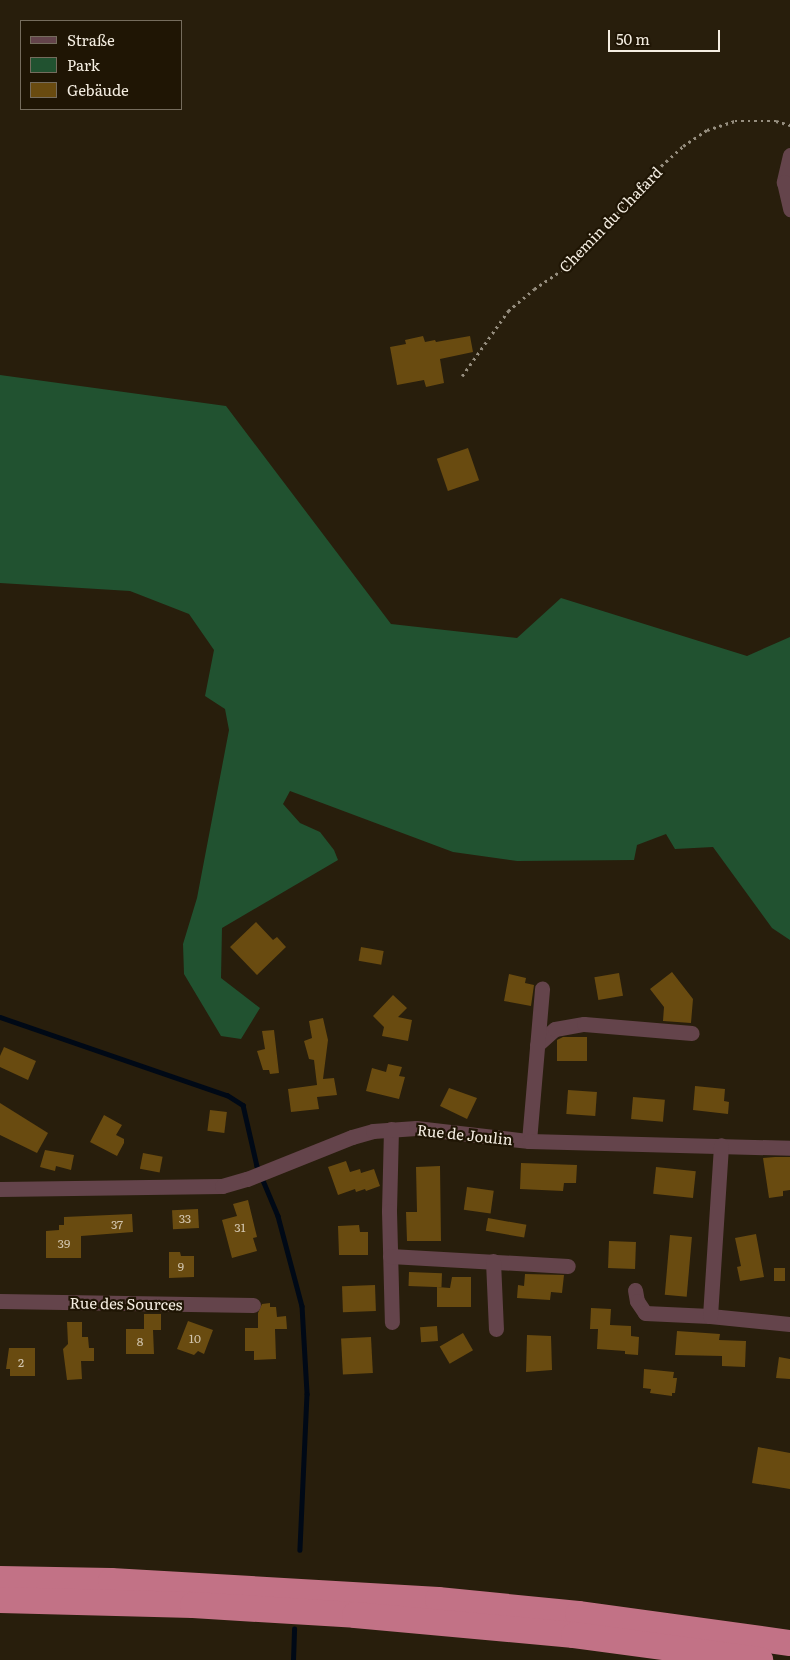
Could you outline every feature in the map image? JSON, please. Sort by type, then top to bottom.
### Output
[{"type":"highway","points":[[0,1569],[131,1572],[284,1580],[332,1593]]},
{"type":"highway","points":[[0,1579],[111,1581],[438,1600],[578,1614],[790,1642]]},
{"type":"highway","points":[[0,1600],[193,1605],[355,1615],[564,1634],[760,1660]]},
{"type":"street","points":[[790,155],[784,182],[790,209]]},
{"type":"street","points":[[529,1141],[542,989]]},
{"type":"street","points":[[537,1045],[555,1029],[584,1024],[692,1033]]},
{"type":"street","name":"Rue de Joulin","points":[[0,1189],[209,1188],[234,1184],[259,1175],[352,1136],[391,1129],[434,1128],[529,1141],[790,1148]]},
{"type":"street","points":[[391,1129],[390,1256],[392,1322]]},
{"type":"street","points":[[710,1316],[721,1145]]},
{"type":"street","points":[[390,1256],[568,1266]]},
{"type":"street","points":[[493,1261],[496,1329]]},
{"type":"street","points":[[635,1290],[637,1301],[645,1313],[710,1316],[790,1324]]},
{"type":"street","name":"Rue des Sources","points":[[0,1301],[253,1305]]},
{"type":"path","name":"Chemin du Chafard","points":[[462,376],[508,311],[534,289],[568,266],[661,166],[683,146],[707,130],[735,121],[776,121],[790,125]]},
{"type":"green space","points":[[0,375],[226,406],[391,624],[517,638],[561,598],[747,656],[790,637],[790,940],[772,928],[713,847],[675,849],[666,834],[637,845],[634,860],[517,861],[453,852],[290,791],[283,804],[300,823],[320,832],[334,850],[338,860],[222,928],[221,978],[260,1008],[241,1039],[221,1036],[184,974],[183,944],[197,898],[229,730],[225,709],[205,696],[214,650],[189,614],[130,591],[0,583]]},
{"type":"building","points":[[423,336],[425,342],[435,340],[436,342],[470,336],[473,352],[440,359],[444,383],[426,387],[424,380],[397,385],[390,347],[406,344],[405,340]]},
{"type":"building","points":[[468,448],[479,480],[448,491],[437,459]]},
{"type":"building","points":[[256,922],[273,940],[277,937],[286,947],[257,975],[230,947]]},
{"type":"building","points":[[361,947],[384,951],[381,965],[359,961]]},
{"type":"building","points":[[672,972],[693,999],[691,1023],[663,1021],[664,1007],[650,989]]},
{"type":"building","points":[[619,973],[623,996],[598,1000],[594,977]]},
{"type":"building","points":[[509,974],[526,978],[525,983],[534,985],[531,1006],[504,1001]]},
{"type":"building","points":[[393,995],[407,1008],[398,1017],[412,1020],[408,1041],[382,1036],[384,1027],[373,1016]]},
{"type":"building","points":[[323,1018],[328,1040],[323,1079],[334,1078],[337,1095],[317,1097],[319,1109],[291,1112],[288,1089],[317,1085],[314,1060],[309,1059],[304,1041],[312,1038],[309,1021]]},
{"type":"building","points":[[274,1030],[279,1073],[270,1074],[269,1070],[263,1070],[257,1051],[265,1049],[262,1031]]},
{"type":"building","points":[[563,1037],[587,1037],[587,1061],[557,1061],[557,1040]]},
{"type":"building","points":[[4,1047],[36,1061],[28,1080],[0,1067],[0,1056]]},
{"type":"building","points":[[388,1064],[402,1067],[399,1076],[405,1077],[399,1099],[366,1091],[372,1068],[386,1072]]},
{"type":"building","points":[[695,1086],[725,1089],[724,1101],[729,1102],[728,1114],[693,1110]]},
{"type":"building","points":[[449,1088],[477,1098],[467,1119],[440,1106]]},
{"type":"building","points":[[568,1090],[597,1092],[595,1116],[566,1114]]},
{"type":"building","points":[[633,1097],[665,1100],[663,1122],[631,1119]]},
{"type":"building","points":[[0,1103],[48,1133],[37,1153],[0,1135]]},
{"type":"building","points":[[210,1110],[227,1112],[224,1133],[207,1131]]},
{"type":"building","points":[[104,1115],[122,1125],[116,1135],[124,1139],[124,1143],[117,1156],[90,1142]]},
{"type":"building","points":[[45,1150],[74,1155],[71,1170],[56,1166],[55,1171],[40,1167]]},
{"type":"building","points":[[143,1153],[163,1157],[160,1173],[140,1169]]},
{"type":"building","points":[[790,1157],[790,1190],[783,1191],[783,1196],[769,1198],[763,1158]]},
{"type":"building","points":[[346,1161],[350,1172],[360,1169],[361,1173],[374,1169],[380,1186],[366,1191],[365,1189],[356,1192],[355,1189],[338,1195],[328,1167]]},
{"type":"building","points":[[521,1163],[577,1165],[576,1183],[564,1183],[563,1191],[520,1189]]},
{"type":"building","points":[[440,1166],[441,1241],[407,1241],[406,1212],[417,1212],[416,1167]]},
{"type":"building","points":[[656,1167],[696,1171],[693,1198],[653,1194]]},
{"type":"building","points":[[467,1187],[494,1191],[491,1214],[464,1210]]},
{"type":"building","points":[[248,1200],[257,1237],[253,1238],[257,1251],[232,1258],[222,1220],[237,1216],[233,1204]]},
{"type":"building","points":[[198,1209],[199,1228],[173,1229],[172,1210]]},
{"type":"building","points":[[132,1214],[133,1232],[81,1236],[81,1258],[46,1258],[46,1231],[59,1230],[59,1225],[64,1225],[64,1217]]},
{"type":"building","points":[[488,1218],[526,1225],[524,1238],[486,1231]]},
{"type":"building","points":[[359,1225],[360,1232],[368,1232],[368,1255],[339,1255],[338,1226]]},
{"type":"building","points":[[756,1234],[764,1277],[740,1281],[737,1267],[741,1266],[735,1238]]},
{"type":"building","points":[[670,1235],[692,1237],[687,1297],[665,1295]]},
{"type":"building","points":[[609,1241],[636,1242],[635,1269],[608,1268]]},
{"type":"building","points":[[169,1252],[180,1252],[181,1256],[194,1256],[194,1277],[169,1278]]},
{"type":"building","points":[[774,1268],[785,1268],[785,1281],[774,1281]]},
{"type":"building","points":[[409,1272],[442,1273],[441,1287],[409,1286]]},
{"type":"building","points":[[525,1274],[564,1275],[562,1293],[551,1292],[550,1300],[517,1298],[518,1285],[524,1286]]},
{"type":"building","points":[[452,1277],[471,1277],[471,1307],[437,1307],[437,1287],[450,1288]]},
{"type":"building","points":[[375,1285],[376,1311],[343,1312],[342,1286]]},
{"type":"building","points":[[270,1303],[270,1307],[276,1307],[277,1317],[286,1316],[287,1329],[275,1329],[276,1359],[254,1360],[254,1351],[245,1351],[245,1328],[258,1328],[258,1313],[262,1304]]},
{"type":"building","points":[[591,1308],[611,1309],[610,1325],[631,1326],[631,1336],[639,1337],[638,1355],[625,1354],[625,1351],[597,1349],[598,1329],[590,1329]]},
{"type":"building","points":[[144,1314],[161,1314],[161,1330],[153,1330],[154,1354],[126,1354],[126,1329],[144,1329]]},
{"type":"building","points":[[188,1321],[213,1330],[204,1354],[198,1351],[194,1355],[177,1349]]},
{"type":"building","points":[[67,1322],[82,1322],[82,1337],[88,1337],[89,1348],[94,1348],[94,1361],[81,1361],[82,1379],[67,1380],[63,1349],[68,1344]]},
{"type":"building","points":[[437,1326],[438,1341],[421,1342],[420,1327]]},
{"type":"building","points":[[677,1331],[720,1334],[719,1340],[746,1341],[745,1367],[722,1366],[722,1356],[675,1355]]},
{"type":"building","points":[[463,1333],[473,1350],[450,1364],[440,1346]]},
{"type":"building","points":[[527,1335],[551,1336],[552,1370],[526,1372]]},
{"type":"building","points":[[371,1337],[373,1373],[343,1375],[341,1339]]},
{"type":"building","points":[[9,1348],[35,1348],[35,1376],[10,1376],[10,1369],[6,1369]]},
{"type":"building","points":[[779,1357],[790,1359],[790,1379],[776,1378]]},
{"type":"building","points":[[644,1369],[674,1372],[673,1378],[677,1378],[675,1393],[672,1393],[672,1396],[650,1393],[651,1389],[643,1388]]},
{"type":"building","points":[[758,1447],[790,1453],[790,1489],[752,1483]]},
{"type":"waterway","points":[[0,1017],[227,1095],[243,1105],[257,1166],[278,1216],[302,1306],[307,1394],[300,1550]]},
{"type":"waterway","points":[[293,1660],[294,1629]]}]
